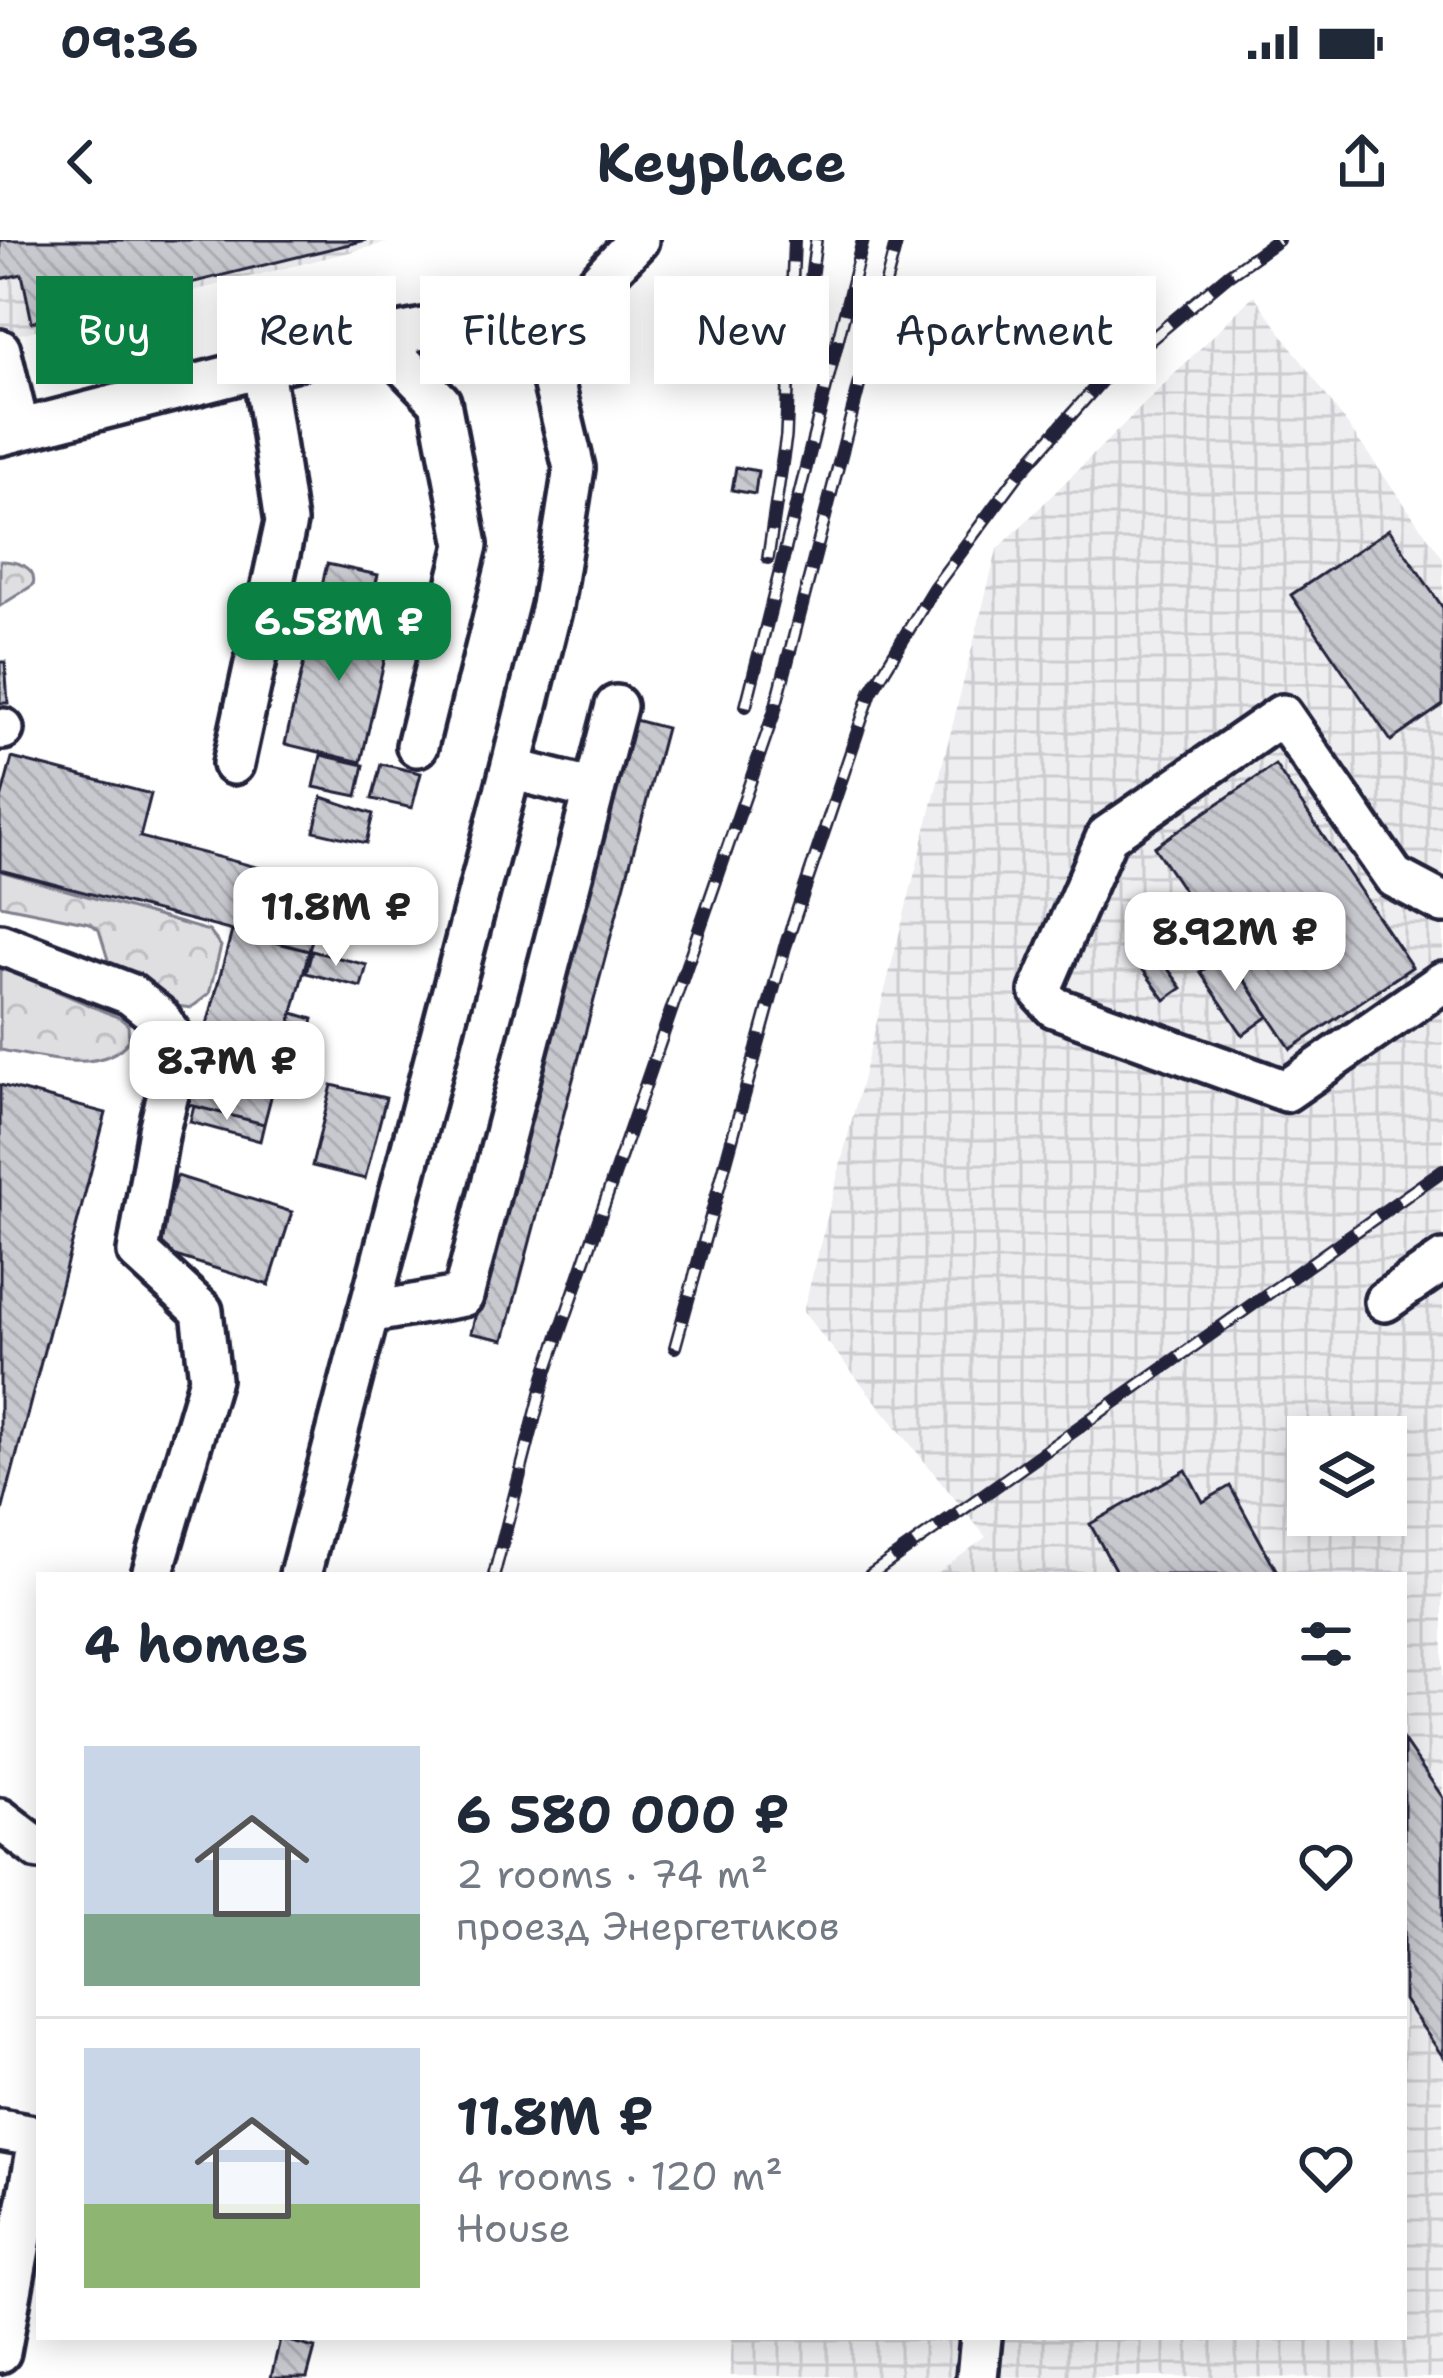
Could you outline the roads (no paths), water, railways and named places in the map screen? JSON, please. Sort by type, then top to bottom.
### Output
[{"type":"street","points":[[604,276],[638,240]]},
{"type":"street","points":[[0,350],[10,432],[217,379]]},
{"type":"street","points":[[396,357],[440,402],[467,544],[417,746]]},
{"type":"street","points":[[232,764],[286,522],[264,384]]},
{"type":"street","points":[[301,1572],[552,606],[574,468],[554,384]]},
{"type":"street","points":[[368,1313],[463,1296],[616,706]]},
{"type":"street","points":[[1443,903],[1394,877],[1282,715],[1107,836],[1040,991],[1054,1007],[1286,1091],[1443,982]]},
{"type":"street","points":[[511,769],[594,790]]},
{"type":"street","points":[[0,944],[130,994],[158,1016],[174,1040],[177,1059],[138,1252],[202,1311],[210,1378],[153,1572]]},
{"type":"street","points":[[1384,1301],[1443,1261]]},
{"type":"street","points":[[0,1820],[36,1847]]},
{"type":"street","points":[[0,2130],[36,2138]]},
{"type":"street","points":[[0,2352],[36,2155]]},
{"type":"street","points":[[977,2378],[981,2340]]},
{"type":"railway","points":[[768,558],[786,436],[794,240]]},
{"type":"railway","points":[[811,276],[816,240]]},
{"type":"railway","points":[[746,706],[863,240]]},
{"type":"railway","points":[[495,1572],[547,1370],[774,713],[897,240]]},
{"type":"railway","points":[[675,1347],[785,947],[871,692],[934,588],[1018,475],[1101,381],[1228,275],[1278,240]]},
{"type":"railway","points":[[874,1572],[1443,1170]]}]
